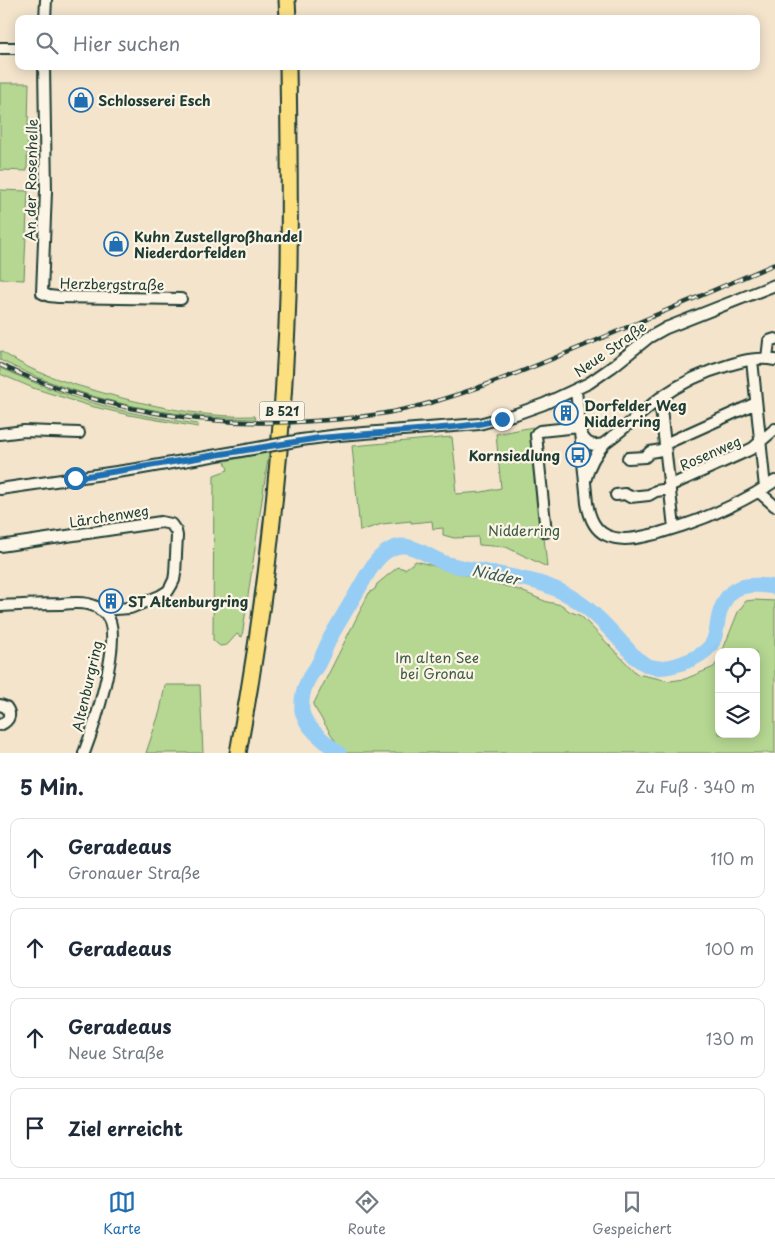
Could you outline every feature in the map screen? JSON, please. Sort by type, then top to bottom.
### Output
[{"type":"main road","points":[[287,0],[288,15]]},
{"type":"main road","name":"B 521","points":[[238,753],[254,662],[263,595],[282,412],[288,268],[288,70]]},
{"type":"street","points":[[45,15],[46,0]]},
{"type":"street","points":[[0,48],[15,48]]},
{"type":"street","name":"An der Rosenhelle","points":[[42,293],[46,191],[44,70]]},
{"type":"street","name":"Neue Straße","points":[[0,489],[102,474],[301,440],[479,424],[502,419],[531,409],[589,383],[648,338],[658,333],[775,285]]},
{"type":"street","name":"Herzbergstraße","points":[[42,293],[58,297],[181,299]]},
{"type":"street","points":[[579,427],[588,444],[603,444],[660,399],[687,381],[705,372],[740,362],[771,360],[769,341],[775,339]]},
{"type":"street","name":"Rosenweg","points":[[752,360],[760,442],[762,490]]},
{"type":"street","points":[[576,390],[586,503],[591,520],[604,535],[620,540],[629,540],[674,528],[718,513],[775,481]]},
{"type":"street","points":[[660,399],[674,528]]},
{"type":"street","name":"Rosenweg","points":[[628,458],[645,457],[650,452],[660,451],[665,446],[756,403]]},
{"type":"street","points":[[546,532],[536,435],[540,431],[579,427]]},
{"type":"street","name":"Rosenweg","points":[[616,495],[625,494],[630,497],[649,495],[669,488],[747,451],[775,429]]},
{"type":"street","points":[[0,434],[24,431],[79,432]]},
{"type":"street","points":[[584,483],[589,466],[608,441]]},
{"type":"street","points":[[762,490],[775,506]]},
{"type":"street","name":"Lärchenweg","points":[[0,546],[161,522],[171,524],[177,536],[176,574],[168,590],[160,596],[133,607],[100,610]]},
{"type":"street","points":[[0,606],[82,603],[89,604],[100,610]]},
{"type":"street","name":"Altenburgring","points":[[84,753],[98,711],[111,650],[112,634],[110,624],[107,616],[100,610]]},
{"type":"street","points":[[0,705],[6,707],[10,712],[7,722],[0,725]]},
{"type":"green space","points":[[0,83],[29,83],[27,171],[0,170]]},
{"type":"green space","points":[[0,190],[28,191],[24,280],[0,279]]},
{"type":"green space","points":[[0,351],[25,366],[45,374],[114,396],[190,412],[222,416],[255,416],[256,419],[190,415],[125,404],[93,396],[30,374],[0,360]]},
{"type":"green space","points":[[0,368],[46,387],[106,407],[198,424],[198,427],[90,406],[33,388],[0,374]]},
{"type":"green space","name":"Nidderring","points":[[533,427],[547,567],[506,547],[479,545],[478,537],[454,538],[443,535],[443,528],[433,529],[432,521],[382,524],[360,531],[352,446],[452,437],[457,482],[455,483],[456,494],[482,492],[501,488],[496,434]]},
{"type":"green space","points":[[269,452],[242,637],[237,634],[227,645],[220,646],[213,640],[214,475],[228,470],[225,461]]},
{"type":"green space","name":"Im alten See bei Gronau","points":[[416,561],[519,590],[547,602],[562,605],[569,611],[581,616],[637,674],[670,681],[685,679],[715,665],[715,738],[760,738],[760,648],[724,648],[738,612],[746,601],[775,601],[775,753],[345,753],[341,750],[313,705],[369,593],[398,567],[405,569]]},
{"type":"green space","points":[[165,685],[200,685],[203,753],[146,753],[160,711]]},
{"type":"waterway","name":"Nidder","points":[[339,753],[317,735],[307,723],[302,711],[303,692],[330,638],[367,574],[380,557],[394,548],[408,547],[448,564],[514,577],[546,585],[562,592],[576,600],[608,627],[636,658],[647,665],[656,667],[673,666],[682,663],[706,650],[714,639],[721,608],[731,593],[738,588],[754,585],[775,587]]},
{"type":"railway","points":[[0,365],[37,381],[76,394],[114,404],[193,418],[233,422],[274,422],[365,416],[438,401],[506,377],[775,264]]},
{"type":"place","name":"Schlosserei Esch","points":[[81,100]]},
{"type":"place","name":"Kuhn Zustellgroßhandel Niederdorfelden","points":[[116,244]]},
{"type":"place","name":"Dorfelder Weg Nidderring","points":[[566,413]]},
{"type":"place","name":"Kornsiedlung","points":[[578,455]]},
{"type":"place","name":"ST Altenburgring","points":[[111,601]]},
{"type":"route","points":[[75,478],[340,435],[454,427],[502,419]]}]
